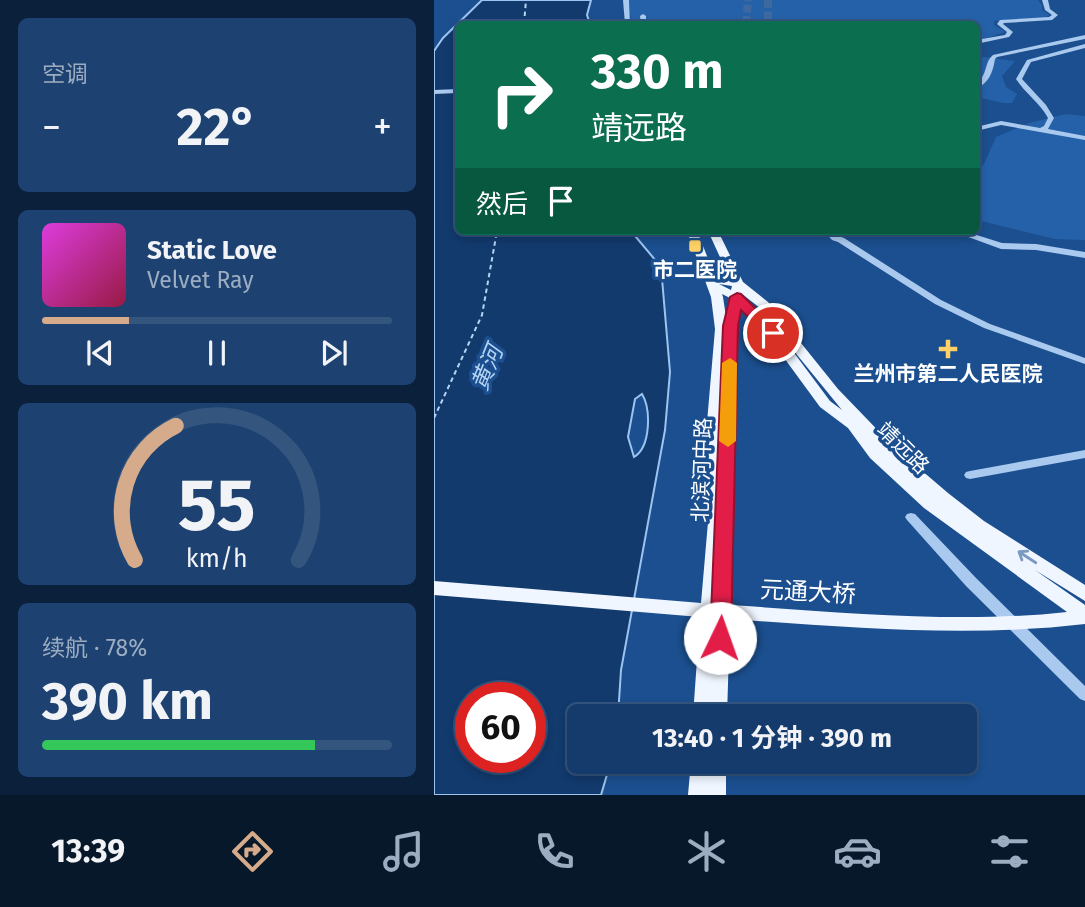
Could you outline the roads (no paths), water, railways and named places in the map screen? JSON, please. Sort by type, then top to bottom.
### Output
[{"type":"main road","points":[[693,235],[717,297],[723,328],[721,468],[712,555],[704,704]]},
{"type":"main road","points":[[693,235],[713,282],[722,327],[706,526],[712,555]]},
{"type":"main road","points":[[715,235],[737,291]]},
{"type":"main road","points":[[699,247],[735,292],[800,362],[853,425]]},
{"type":"main road","name":"靖远路","points":[[713,282],[764,305],[833,392],[888,449],[978,525],[1085,594]]},
{"type":"main road","name":"靖远路","points":[[737,291],[773,333],[825,404],[853,425],[875,454],[930,504],[1085,616]]},
{"type":"main road","name":"北滨河中路","points":[[717,704],[731,326],[737,291]]},
{"type":"main road","name":"元通大桥","points":[[434,588],[789,617],[955,622],[1055,621],[1085,616]]},
{"type":"main road","points":[[699,795],[700,774]]},
{"type":"main road","points":[[715,795],[716,774]]},
{"type":"street","points":[[980,41],[1007,36],[1010,32],[1000,24],[1002,21],[1042,21],[1053,18],[1055,15],[1048,10],[1045,0]]},
{"type":"street","points":[[623,1],[625,21]]},
{"type":"street","points":[[643,16],[644,21]]},
{"type":"street","points":[[980,85],[995,56],[1085,37]]},
{"type":"street","points":[[1041,130],[1047,127],[1051,118],[1045,105],[1028,95],[1018,79],[1025,65],[1037,57],[1064,54],[1085,46]]},
{"type":"street","points":[[434,92],[455,91]]},
{"type":"street","points":[[980,128],[1000,123],[1085,138]]},
{"type":"street","points":[[832,235],[938,302],[987,326],[1085,361]]},
{"type":"street","points":[[968,235],[1001,246],[1036,247],[1085,255]]},
{"type":"street","points":[[970,475],[1085,454]]},
{"type":"street","points":[[911,517],[971,582],[1085,695]]},
{"type":"water","points":[[482,0],[591,0],[587,15],[589,21],[460,21]]},
{"type":"water","name":"黄河","points":[[455,26],[455,235],[634,235],[661,267],[670,372],[665,430],[621,670],[619,704],[567,704],[567,774],[607,774],[601,795],[434,795],[434,51]],"holes":[[[642,394],[647,409],[648,427],[644,445],[634,457],[628,437],[635,399]]]},
{"type":"tunnel","points":[[746,21],[748,0]]},
{"type":"tunnel","points":[[768,0],[768,21]]},
{"type":"place","name":"市二医院","points":[[695,246]]},
{"type":"place","name":"兰州市第二人民医院","points":[[948,349]]}]
